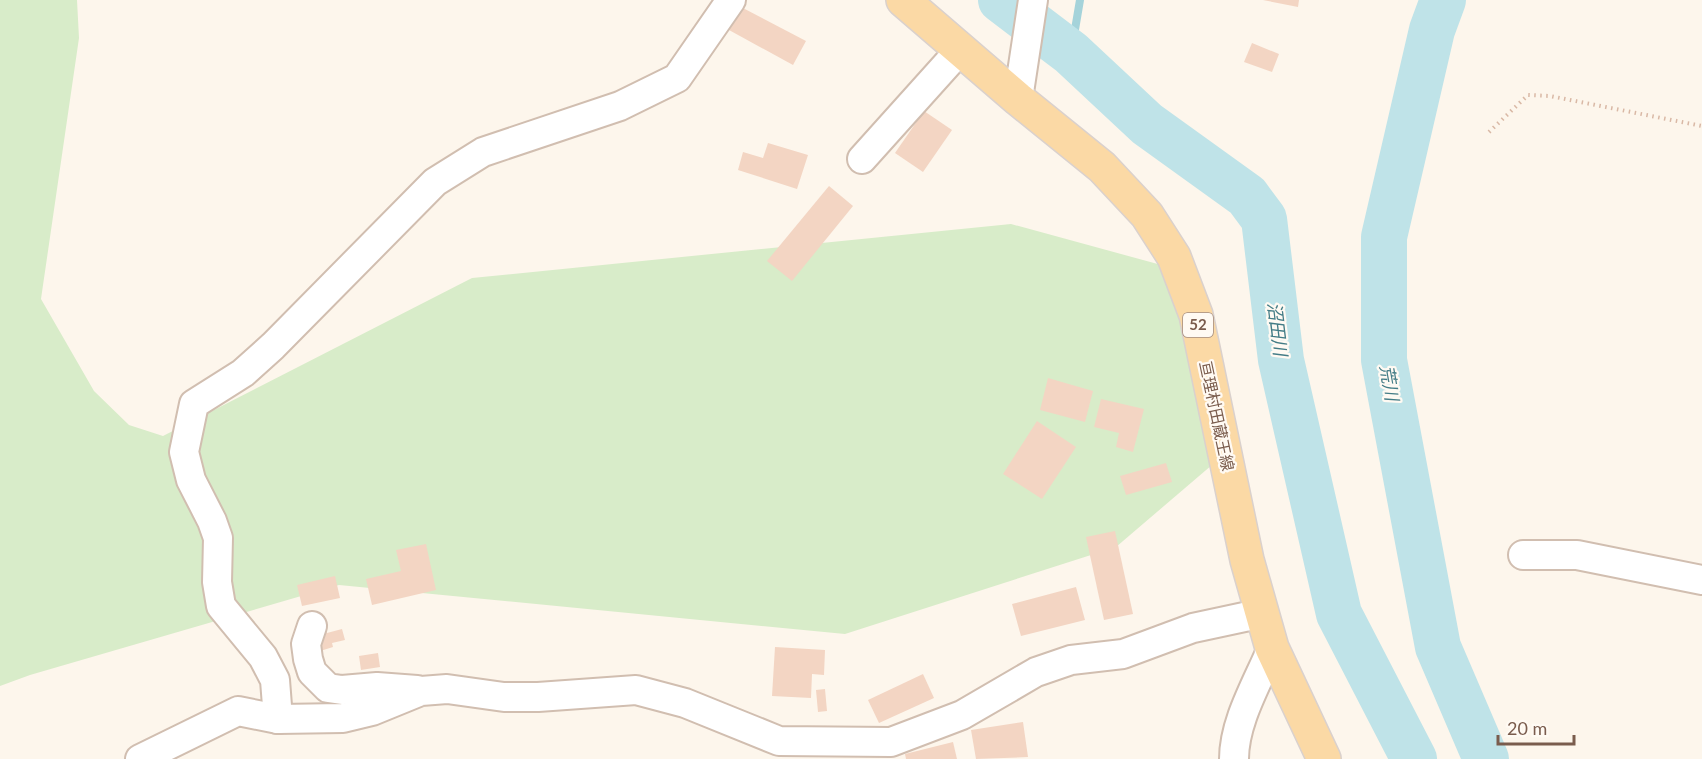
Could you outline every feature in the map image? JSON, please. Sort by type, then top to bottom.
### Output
[{"type":"main road","name":"亘理村田蔵王線","points":[[903,0],[1018,99],[1102,167],[1147,215],[1174,257],[1196,315],[1247,560],[1272,648],[1324,759]]},
{"type":"street","points":[[278,718],[275,680],[263,657],[220,606],[217,582],[218,538],[191,480],[184,452],[194,404],[243,373],[273,346],[435,182],[483,152],[620,106],[677,78],[731,0]]},
{"type":"street","points":[[1018,99],[1033,0]]},
{"type":"street","points":[[862,159],[960,50]]},
{"type":"street","points":[[1523,555],[1577,555],[1702,580]]},
{"type":"street","points":[[312,626],[306,644],[308,659],[312,672],[328,688],[377,687],[422,691],[447,689],[504,697],[538,697],[636,690],[685,703],[779,741],[891,742],[962,715],[1035,672],[1071,660],[1123,654],[1193,628],[1263,613]]},
{"type":"street","points":[[1234,759],[1234,748],[1242,720],[1272,648]]},
{"type":"street","points":[[140,759],[238,711],[278,718],[343,718],[372,711],[422,691]]},
{"type":"path","points":[[1489,132],[1528,95],[1550,96],[1702,126]]},
{"type":"green space","points":[[0,0],[77,0],[79,38],[41,299],[94,391],[129,425],[163,436],[472,278],[1011,224],[1165,266],[1226,453],[1116,547],[845,634],[339,585],[30,675],[0,686]]},
{"type":"building","points":[[1263,0],[1299,0],[1298,7]]},
{"type":"building","points":[[741,7],[806,41],[793,65],[729,30]]},
{"type":"building","points":[[1252,43],[1279,54],[1272,72],[1244,62]]},
{"type":"building","points":[[924,111],[952,130],[923,172],[895,153]]},
{"type":"building","points":[[768,143],[808,155],[797,189],[738,170],[743,152],[763,158]]},
{"type":"building","points":[[829,186],[853,206],[792,281],[767,261]]},
{"type":"building","points":[[1048,378],[1093,391],[1085,422],[1040,410]]},
{"type":"building","points":[[1101,399],[1144,409],[1133,452],[1116,447],[1119,433],[1094,427]]},
{"type":"building","points":[[1037,421],[1076,447],[1042,499],[1003,474]]},
{"type":"building","points":[[1166,463],[1172,482],[1126,495],[1120,476]]},
{"type":"building","points":[[1115,531],[1133,614],[1104,620],[1086,537]]},
{"type":"building","points":[[426,544],[436,590],[372,605],[366,579],[401,571],[396,550]]},
{"type":"building","points":[[335,576],[340,598],[302,606],[297,585]]},
{"type":"building","points":[[1076,587],[1085,620],[1021,636],[1012,604]]},
{"type":"building","points":[[325,627],[327,633],[342,629],[345,640],[332,643],[333,647],[317,652]]},
{"type":"building","points":[[775,647],[825,650],[824,675],[812,674],[811,698],[772,696]]},
{"type":"building","points":[[378,653],[380,667],[361,670],[359,656]]},
{"type":"building","points":[[923,674],[934,698],[879,723],[868,700]]},
{"type":"building","points":[[825,689],[827,711],[818,712],[816,690]]},
{"type":"building","points":[[1023,722],[1028,757],[976,759],[971,730]]},
{"type":"building","points":[[953,742],[957,759],[906,759],[905,754]]},
{"type":"waterway","name":"沼田川","points":[[1001,0],[1071,53],[1147,124],[1247,196],[1264,219],[1281,360],[1339,614],[1414,759]]},
{"type":"waterway","points":[[1071,53],[1080,0]]},
{"type":"waterway","name":"荒川","points":[[1443,0],[1432,30],[1384,237],[1384,360],[1438,647],[1486,759]]}]
